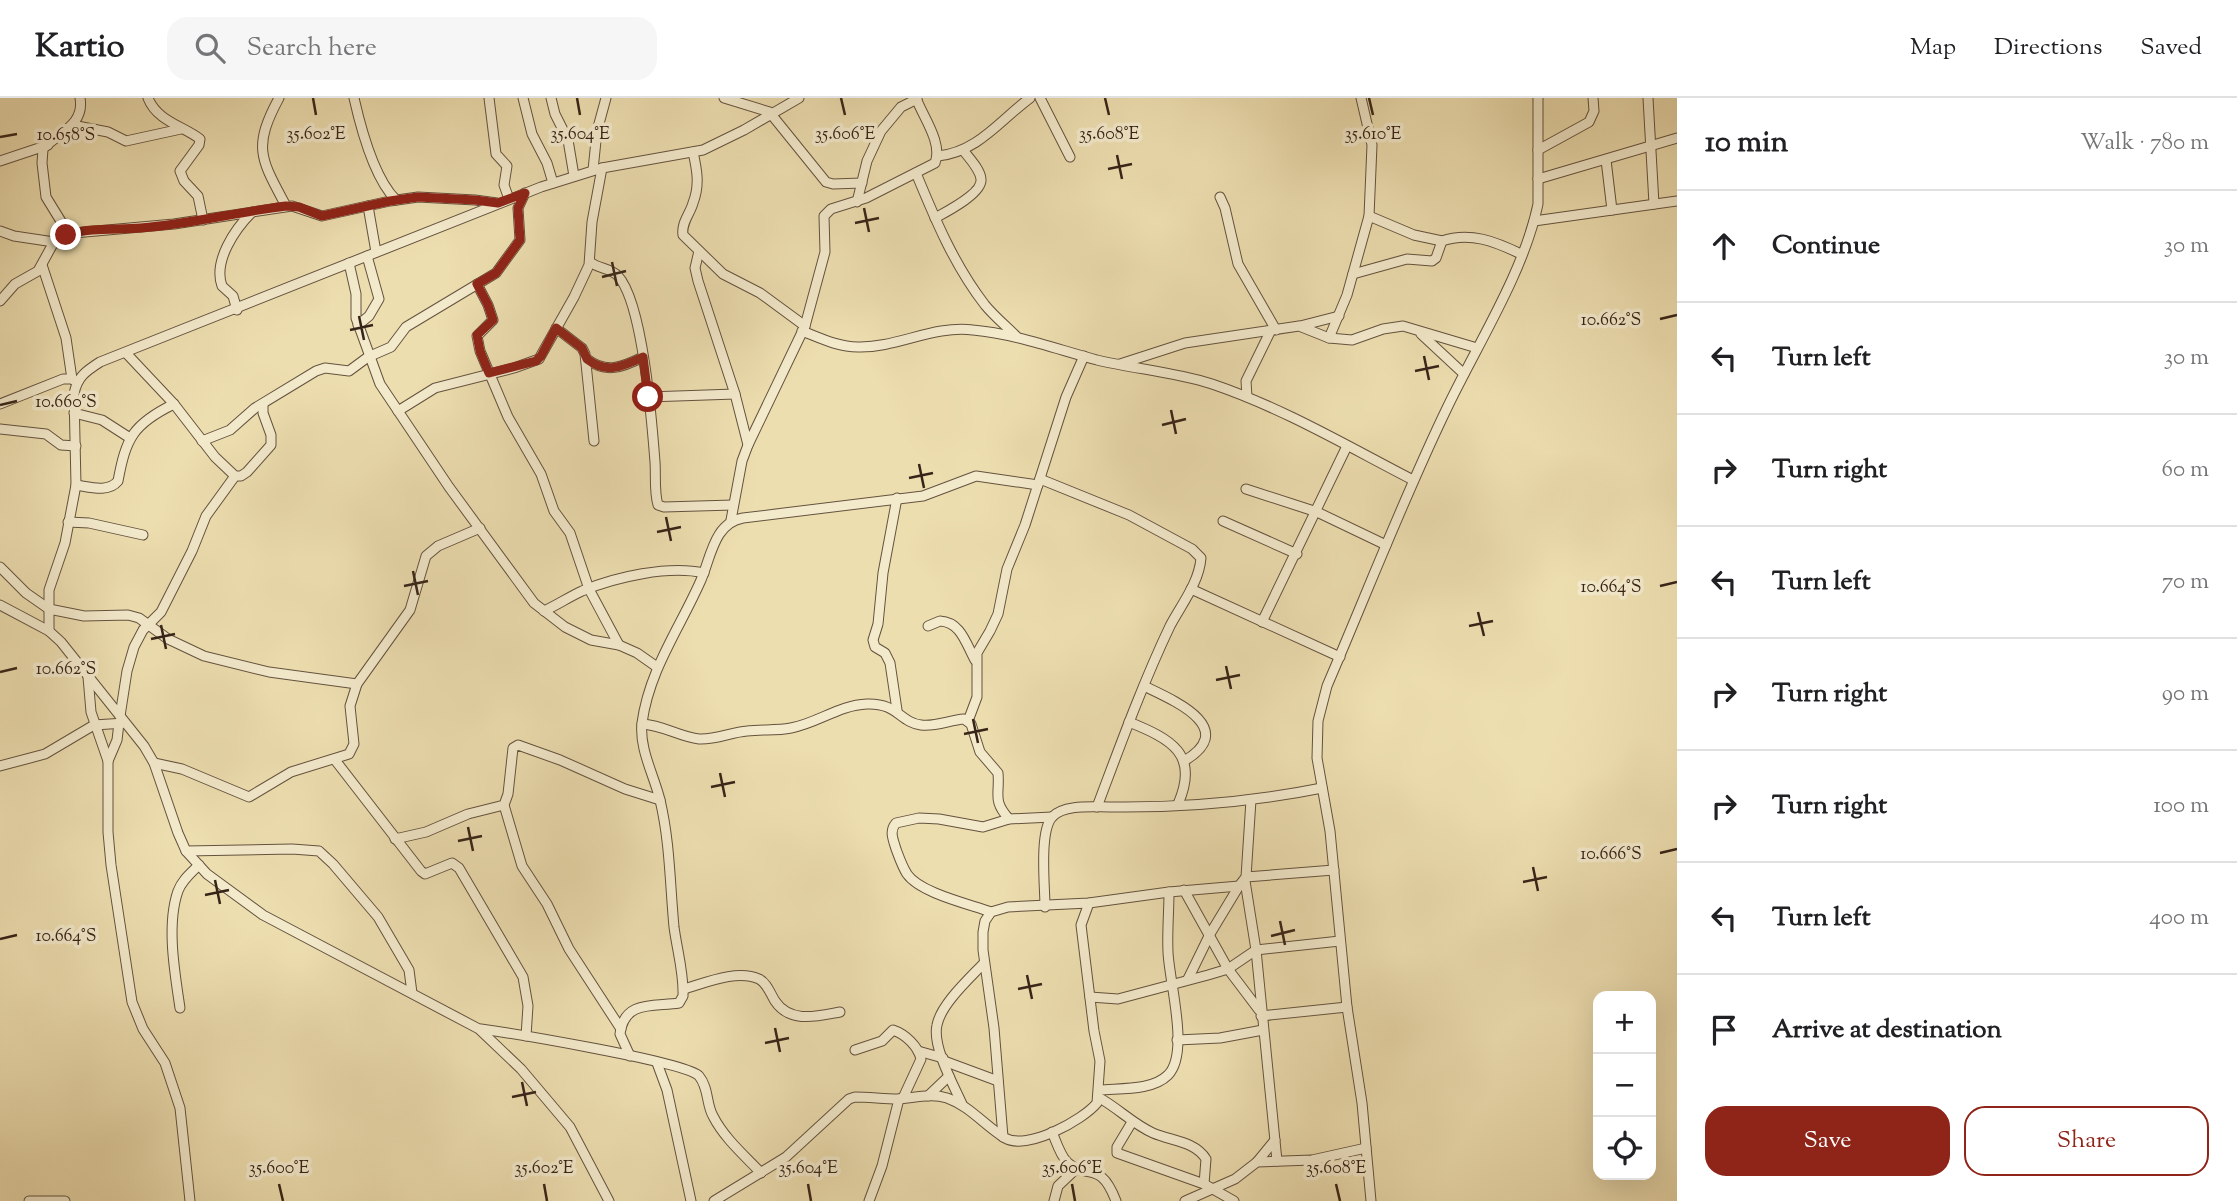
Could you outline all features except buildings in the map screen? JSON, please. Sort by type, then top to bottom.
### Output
[{"type":"street","points":[[74,233],[62,223],[46,197],[42,163],[43,149],[72,125],[80,110],[80,98]]},
{"type":"street","points":[[148,98],[163,117],[200,139],[199,145],[180,171],[184,181],[198,196],[203,220]]},
{"type":"street","points":[[279,98],[265,124],[263,159],[286,206]]},
{"type":"street","points":[[354,98],[365,137],[383,182],[397,200]]},
{"type":"street","points":[[489,98],[496,154],[508,166],[504,185],[509,199]]},
{"type":"street","points":[[523,98],[532,134],[547,163],[553,183]]},
{"type":"street","points":[[551,98],[555,114],[568,141],[574,176]]},
{"type":"street","points":[[398,411],[435,388],[536,361],[541,356],[574,297],[590,261],[597,131],[606,98]]},
{"type":"street","points":[[723,98],[772,113],[826,182],[862,183]]},
{"type":"street","points":[[0,404],[56,381],[74,381],[100,362],[237,310],[525,193],[597,169],[693,152],[726,139],[799,98]]},
{"type":"street","points":[[938,156],[963,150],[983,138],[1030,98]]},
{"type":"street","points":[[1040,98],[1070,157]]},
{"type":"street","points":[[1329,338],[1353,274],[1368,216],[1372,145],[1361,98]]},
{"type":"street","points":[[1371,1201],[1362,1103],[1347,1007],[1330,831],[1317,758],[1318,721],[1327,686],[1413,481],[1534,222],[1538,204],[1538,98]]},
{"type":"street","points":[[1538,150],[1589,122],[1594,111],[1593,98]]},
{"type":"street","points":[[1648,98],[1654,204]]},
{"type":"street","points":[[630,1056],[621,1040],[621,1029],[627,1018],[645,1004],[679,1003],[684,989],[674,926],[673,880],[660,800],[646,753],[642,724],[657,667],[690,605],[719,534],[731,520],[742,461],[748,445],[803,329],[825,252],[824,216],[831,209],[857,202],[935,163],[938,156],[935,143],[916,99],[901,107],[881,131],[867,161],[857,202]]},
{"type":"street","points":[[72,125],[108,132],[126,141],[181,129]]},
{"type":"street","points":[[1538,179],[1677,138]]},
{"type":"street","points":[[0,161],[48,145]]},
{"type":"street","points":[[935,218],[971,196],[980,186],[979,173],[963,150]]},
{"type":"street","points":[[693,152],[698,180],[694,201],[682,232],[723,274],[760,293],[803,329],[840,345],[858,347],[957,328],[1016,336],[1118,365],[1180,376],[1229,390],[1304,422],[1413,481]]},
{"type":"street","points":[[1606,160],[1612,211]]},
{"type":"street","points":[[916,173],[964,275],[986,306],[1016,336]]},
{"type":"street","points":[[202,441],[230,430],[263,404],[316,371],[325,368],[349,371],[368,357],[386,350],[406,327],[496,273],[520,240],[518,208],[525,193]]},
{"type":"street","points":[[0,301],[10,288],[38,271],[54,242],[74,233],[203,220],[286,206],[299,207],[322,216],[397,200],[438,197],[498,203]]},
{"type":"street","points":[[1220,197],[1238,264],[1273,330]]},
{"type":"street","points":[[1534,222],[1677,201]]},
{"type":"street","points":[[358,325],[369,316],[379,299],[368,206]]},
{"type":"street","points":[[237,310],[233,296],[222,286],[220,268],[236,232],[254,211]]},
{"type":"street","points":[[1368,216],[1414,235],[1442,241],[1456,238],[1486,239],[1521,254]]},
{"type":"street","points":[[0,230],[14,236],[54,242]]},
{"type":"street","points":[[0,243],[14,236]]},
{"type":"street","points":[[1353,274],[1407,259],[1432,261],[1436,258],[1442,241]]},
{"type":"street","points":[[699,251],[695,268],[698,281],[735,394],[748,445]]},
{"type":"street","points":[[590,261],[616,274],[623,283],[634,313],[643,357],[658,505],[733,505]]},
{"type":"street","points":[[349,263],[356,294],[355,314],[368,357],[380,384],[449,487],[534,603],[557,621],[591,640],[619,645],[657,667]]},
{"type":"street","points":[[42,265],[66,338],[74,381],[76,446],[76,485],[65,543],[49,590],[49,631]]},
{"type":"street","points":[[477,284],[493,320],[477,335],[480,351],[517,435],[541,474],[554,511],[570,533],[589,589],[619,645]]},
{"type":"street","points":[[1118,365],[1185,343],[1298,326],[1339,316]]},
{"type":"street","points":[[1298,326],[1329,338],[1360,339],[1394,326],[1404,326],[1477,348]]},
{"type":"street","points":[[556,328],[582,348],[587,359],[594,441]]},
{"type":"street","points":[[1247,397],[1246,381],[1273,330]]},
{"type":"street","points":[[1417,331],[1464,374]]},
{"type":"street","points":[[126,353],[235,475],[242,476],[247,472],[271,445],[263,404]]},
{"type":"street","points":[[975,660],[976,653],[998,614],[1007,569],[1066,397],[1084,356]]},
{"type":"street","points":[[587,359],[595,366],[612,369],[643,357]]},
{"type":"street","points":[[1229,390],[1246,381]]},
{"type":"street","points":[[648,397],[735,394]]},
{"type":"street","points":[[76,485],[102,489],[115,486],[130,438],[146,420],[174,404]]},
{"type":"street","points":[[74,413],[102,420],[130,438]]},
{"type":"street","points":[[0,429],[46,434],[61,445],[76,446]]},
{"type":"street","points":[[1262,622],[1347,446]]},
{"type":"street","points":[[108,761],[117,740],[130,657],[139,636],[161,612],[192,551],[206,516],[235,475]]},
{"type":"street","points":[[731,520],[934,493],[976,476],[1039,482],[1129,515],[1198,553],[1200,564],[1191,589],[1171,625],[1144,686],[1097,807]]},
{"type":"street","points":[[1246,489],[1317,512],[1386,545]]},
{"type":"street","points":[[897,498],[883,573],[878,624],[873,640],[875,647],[885,653],[890,663],[897,710]]},
{"type":"street","points":[[1223,521],[1297,554]]},
{"type":"street","points":[[68,522],[89,523],[143,535]]},
{"type":"street","points":[[154,763],[182,769],[249,797],[291,772],[349,754],[354,744],[349,713],[357,684],[410,610],[426,556],[438,546],[480,528]]},
{"type":"street","points":[[0,567],[26,593],[49,610],[84,616],[128,615],[149,623],[168,639],[204,656],[269,672],[357,684]]},
{"type":"street","points":[[544,611],[589,589],[618,580],[673,570],[689,569],[704,573]]},
{"type":"street","points":[[1191,589],[1340,657]]},
{"type":"street","points":[[557,621],[560,604]]},
{"type":"street","points":[[0,605],[49,631],[88,677],[154,763],[177,833],[187,851],[207,874],[263,915],[479,1029],[521,1069],[570,1127],[609,1201]]},
{"type":"street","points":[[928,626],[940,621],[955,626],[975,660],[978,673],[977,697],[968,721]]},
{"type":"street","points":[[88,677],[94,726],[108,761],[109,843],[132,1002],[143,1028],[165,1063],[176,1096],[184,1132],[190,1201]]},
{"type":"street","points":[[1144,686],[1178,702],[1201,721],[1205,729],[1204,745],[1184,761]]},
{"type":"street","points":[[642,724],[662,726],[699,739],[747,730],[791,728],[859,704],[885,705],[921,725],[968,721],[980,752],[998,773],[997,801],[1009,820]]},
{"type":"street","points":[[0,766],[45,754],[94,726],[121,721]]},
{"type":"street","points":[[1129,722],[1165,738],[1178,748],[1184,761],[1186,784],[1178,804]]},
{"type":"street","points":[[621,1029],[569,949],[547,904],[522,866],[504,805],[508,794],[513,748],[518,745],[560,760],[625,789],[660,800]]},
{"type":"street","points":[[335,760],[425,874],[452,863],[459,868],[523,977],[528,1006],[526,1036]]},
{"type":"street","points":[[1322,788],[1251,800],[1074,808],[1052,817],[1009,820],[983,827],[919,818],[896,823],[892,828],[900,859],[913,881],[951,899],[991,912],[1008,907],[1089,903],[1334,870]]},
{"type":"street","points":[[1251,800],[1243,881],[1256,950],[1277,1161]]},
{"type":"street","points":[[395,839],[426,832],[468,814],[504,805]]},
{"type":"street","points":[[1045,907],[1045,840],[1052,817]]},
{"type":"street","points":[[187,851],[318,851],[333,864],[378,917],[409,970],[412,993]]},
{"type":"street","points":[[180,1008],[173,942],[175,904],[181,884],[199,865]]},
{"type":"street","points":[[1188,979],[1210,934],[1243,881]]},
{"type":"street","points":[[1184,890],[1228,969],[1261,1014]]},
{"type":"street","points":[[1099,1094],[1156,1082],[1167,1076],[1174,1066],[1177,1040],[1168,953],[1170,892]]},
{"type":"street","points":[[714,1201],[786,1157],[852,1098],[945,1097],[962,1106],[1003,1137],[1016,1141],[1052,1132],[1084,1115],[1093,1107],[1099,1094],[1100,1061],[1081,925],[1089,903]]},
{"type":"street","points":[[991,912],[985,921],[983,932],[984,963],[994,1028],[1003,1137]]},
{"type":"street","points":[[1090,997],[1118,999],[1228,969],[1256,950],[1340,941]]},
{"type":"street","points":[[962,1106],[943,1060],[936,1029],[947,1005],[984,963]]},
{"type":"street","points":[[684,989],[732,977],[746,977],[759,979],[768,987],[776,1004],[796,1016],[815,1017],[840,1012]]},
{"type":"street","points":[[1261,1014],[1347,1007]]},
{"type":"street","points":[[479,1029],[692,1070],[699,1076],[707,1091],[713,1117],[729,1139],[761,1173]]},
{"type":"street","points":[[855,1050],[881,1041],[895,1030],[906,1037],[918,1051],[998,1081]]},
{"type":"street","points":[[1177,1040],[1220,1038],[1263,1030]]},
{"type":"street","points":[[869,1201],[880,1174],[901,1099],[920,1063],[918,1051]]},
{"type":"street","points":[[657,1063],[667,1090],[691,1201]]},
{"type":"street","points":[[928,1096],[949,1076]]},
{"type":"street","points":[[1099,1094],[1132,1122],[1154,1133],[1196,1147],[1206,1159],[1207,1191]]},
{"type":"street","points":[[1132,1122],[1117,1147],[1117,1153],[1234,1201]]},
{"type":"street","points":[[1052,1132],[1065,1159],[1077,1168],[1098,1174],[1111,1188],[1115,1201]]},
{"type":"street","points":[[1185,1201],[1235,1179],[1257,1162],[1275,1140]]},
{"type":"street","points":[[1257,1162],[1312,1160],[1367,1148]]},
{"type":"street","points":[[1055,1201],[1058,1186],[1077,1168]]},
{"type":"street","points":[[29,1201],[65,1201]]},
{"type":"route","points":[[66,235],[96,229],[174,224],[286,206],[299,207],[322,216],[418,197],[498,203],[525,193],[518,208],[520,240],[496,273],[477,284],[493,320],[491,325],[477,335],[477,343],[489,373],[539,359],[556,328],[582,348],[587,359],[595,366],[612,369],[643,357],[648,397]]}]
